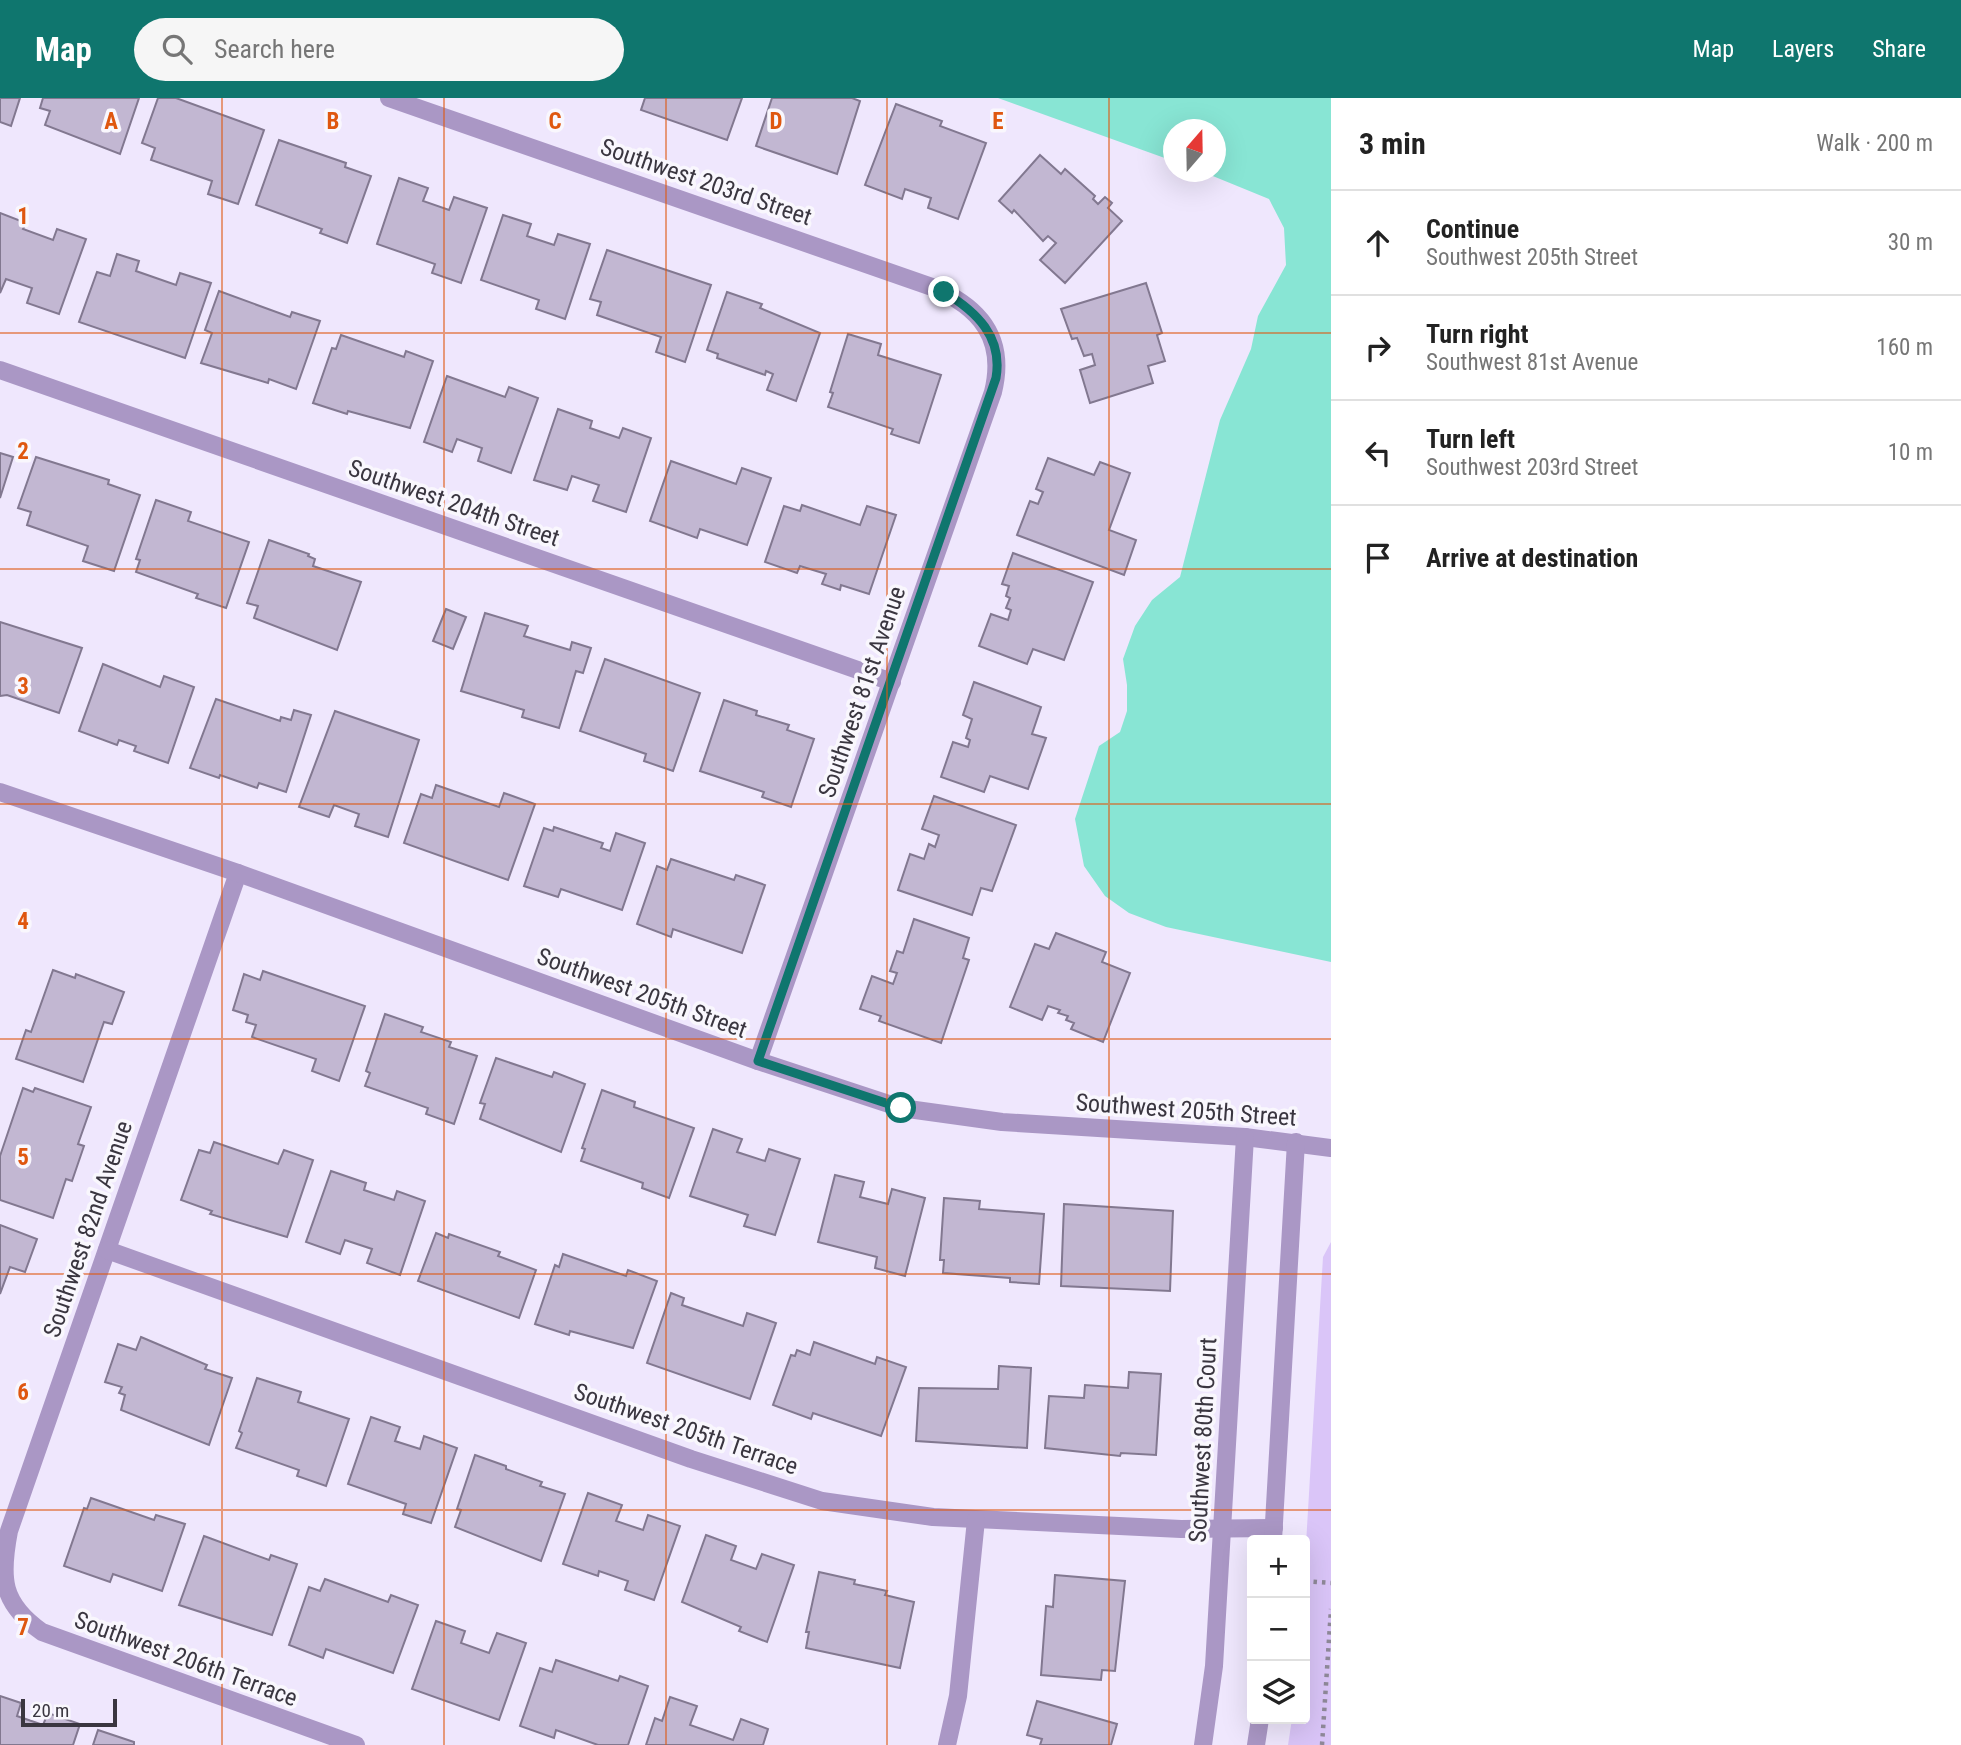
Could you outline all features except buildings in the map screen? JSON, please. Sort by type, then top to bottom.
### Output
[{"type":"street","name":"Southwest 203rd Street","points":[[389,98],[932,287],[968,308],[993,337]]},
{"type":"street","name":"Southwest 81st Avenue","points":[[758,1061],[993,393],[998,369],[993,337]]},
{"type":"street","name":"Southwest 204th Street","points":[[0,370],[892,682]]},
{"type":"street","name":"Southwest 205th Street","points":[[0,792],[238,873],[865,1098],[927,1113],[1002,1122],[1245,1137],[1331,1148]]},
{"type":"street","name":"Southwest 82nd Avenue","points":[[10,1603],[2,1569],[9,1531],[238,873]]},
{"type":"street","name":"Southwest 80th Court","points":[[1203,1745],[1214,1667],[1245,1137]]},
{"type":"street","points":[[1274,1534],[1296,1142]]},
{"type":"street","name":"Southwest 205th Terrace","points":[[107,1250],[786,1491],[891,1513],[1181,1530],[1222,1528],[1274,1534]]},
{"type":"street","points":[[947,1745],[958,1696],[975,1520]]},
{"type":"street","name":"Southwest 206th Terrace","points":[[10,1603],[29,1623],[56,1639],[356,1745]]},
{"type":"street","points":[[1256,1745],[1259,1724]]},
{"type":"path","points":[[1310,1581],[1331,1583]]},
{"type":"path","points":[[1322,1745],[1331,1609]]},
{"type":"shaded area","points":[[998,98],[1331,98],[1331,962],[1166,927],[1129,913],[1105,896],[1084,866],[1075,819],[1099,746],[1120,732],[1127,711],[1123,659],[1135,626],[1152,600],[1180,577],[1220,420],[1251,349],[1258,316],[1286,265],[1284,228],[1269,199],[1226,181],[1226,119],[1163,119],[1163,157]]},
{"type":"shaded area","points":[[1331,1242],[1331,1745],[1288,1745],[1291,1724],[1310,1724],[1310,1535],[1307,1535],[1323,1257]]},
{"type":"route","points":[[901,1108],[758,1061],[993,393],[998,369],[993,337],[968,308],[944,292]]}]
